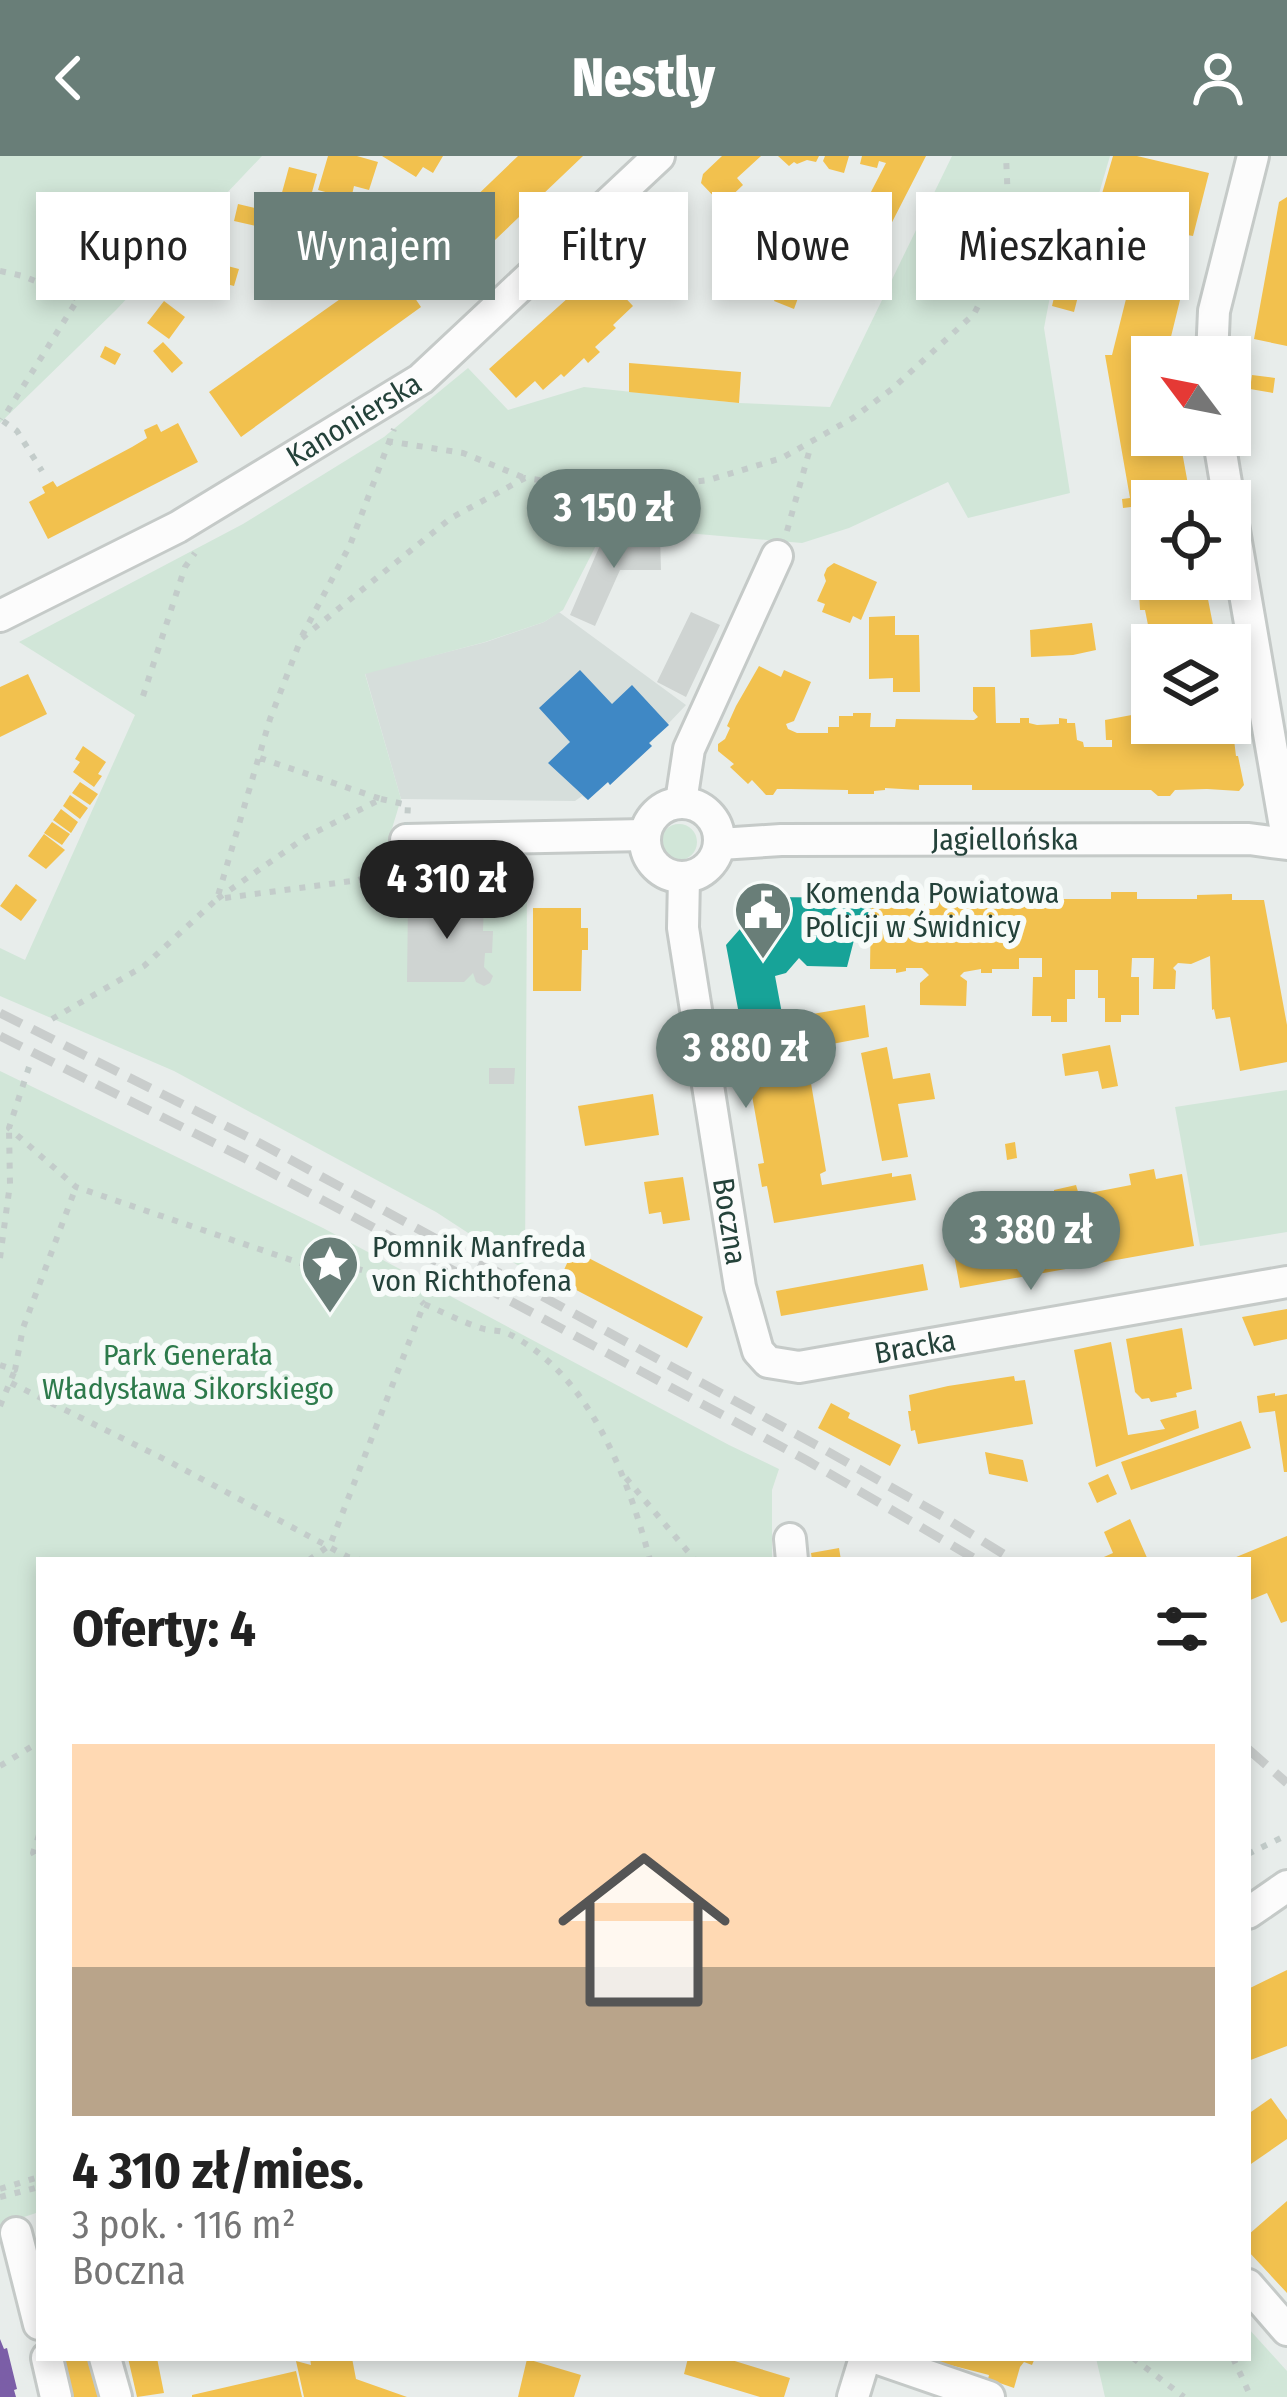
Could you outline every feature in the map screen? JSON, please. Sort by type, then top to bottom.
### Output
[{"type":"street","name":"Kanonierska","points":[[0,616],[178,527],[421,379],[659,156]]},
{"type":"street","points":[[1213,336],[1214,311],[1253,156]]},
{"type":"street","points":[[681,802],[689,749],[783,542]]},
{"type":"street","points":[[1246,600],[1287,841]]},
{"type":"street","points":[[681,802],[705,809],[719,831],[720,844],[708,867],[684,877],[660,870],[651,860],[645,835],[657,812],[681,802]]},
{"type":"street","points":[[397,852],[527,839],[645,835]]},
{"type":"street","name":"Jagiellońska","points":[[720,844],[781,840],[1287,841]]},
{"type":"street","name":"Boczna","points":[[684,877],[683,928],[740,1287],[758,1351]]},
{"type":"street","name":"Bracka","points":[[758,1351],[767,1362],[799,1367],[1287,1282]]},
{"type":"street","points":[[1251,1897],[1287,1884]]},
{"type":"street","points":[[1251,1911],[1287,1884]]},
{"type":"street","points":[[18,2232],[36,2311]]},
{"type":"street","points":[[1251,2288],[1287,2330]]},
{"type":"street","points":[[48,2361],[56,2397]]},
{"type":"street","points":[[106,2361],[116,2397]]},
{"type":"street","points":[[853,2397],[864,2361]]},
{"type":"street","points":[[885,2361],[989,2397]]},
{"type":"path","points":[[387,441],[463,453],[525,478],[588,487],[660,487],[709,480],[782,458],[892,389],[974,314],[995,273],[1009,224],[1006,156]]},
{"type":"path","points":[[0,271],[78,299],[1,420],[17,431],[42,471]]},
{"type":"path","points":[[217,899],[270,719],[301,640],[350,544],[387,441],[421,379]]},
{"type":"path","points":[[783,542],[812,443]]},
{"type":"path","points":[[301,640],[451,518],[525,478]]},
{"type":"path","points":[[143,696],[185,567],[204,538]]},
{"type":"path","points":[[217,899],[358,880],[397,852],[408,805],[260,758]]},
{"type":"path","points":[[52,1018],[143,966],[217,899],[306,837],[382,799]]},
{"type":"path","points":[[0,1141],[9,1128],[29,1067]]},
{"type":"path","points":[[0,1110],[14,1114]]},
{"type":"path","points":[[9,1128],[76,1187],[309,1266],[322,1259],[398,1280],[424,1304],[484,1329],[508,1333],[550,1363],[584,1404],[632,1498],[649,1557]]},
{"type":"path","points":[[0,1258],[10,1184],[9,1128]]},
{"type":"path","points":[[0,1406],[15,1370],[22,1328],[76,1187]]},
{"type":"path","points":[[313,1557],[330,1545],[424,1304]]},
{"type":"path","points":[[0,1365],[15,1370]]},
{"type":"path","points":[[11,1383],[347,1557]]},
{"type":"path","points":[[619,1471],[692,1557]]},
{"type":"path","points":[[0,1766],[36,1744]]},
{"type":"path","points":[[1251,1853],[1287,1835]]},
{"type":"path","points":[[0,2193],[36,2178]]},
{"type":"path","points":[[0,2193],[36,2187]]},
{"type":"path","points":[[1137,2361],[1184,2397]]},
{"type":"path","points":[[1234,2361],[1251,2397]]},
{"type":"shaded area","points":[[559,612],[686,705],[652,746],[588,800],[582,796],[575,801],[401,799],[365,673],[486,642]]},
{"type":"green space","points":[[0,156],[262,156],[228,192],[36,192],[36,300],[125,300],[0,423]]},
{"type":"green space","points":[[952,156],[1110,156],[1099,192],[935,192]]},
{"type":"green space","points":[[916,230],[916,300],[1049,300],[1044,328],[1070,493],[968,518],[948,482],[849,528],[802,543],[606,526],[563,610],[544,622],[365,674],[401,799],[376,881],[527,885],[525,1270],[436,1212],[174,1071],[0,996],[0,948],[25,960],[135,715],[19,642],[243,524],[384,437],[468,368],[508,410],[584,387],[830,407],[882,300],[892,300],[892,279]]},
{"type":"green space","points":[[679,824],[692,829],[697,842],[692,855],[679,860],[666,855],[661,842],[666,829]]},
{"type":"green space","name":"Park Generała Władysława Sikorskiego","points":[[0,1071],[323,1228],[779,1469],[772,1490],[772,1557],[36,1557],[36,2213],[0,2225]]},
{"type":"green space","points":[[1287,1090],[1287,1232],[1200,1246],[1175,1107]]},
{"type":"green space","points":[[1251,2331],[1287,2371],[1287,2397],[1105,2397],[1097,2361],[1251,2361]]},
{"type":"building: Mieszkania","points":[[328,156],[378,162],[369,190],[354,186],[353,192],[318,190]]},
{"type":"building: Mieszkania","points":[[382,156],[443,156],[433,173],[423,167],[416,177]]},
{"type":"building: Mieszkania","points":[[518,156],[583,156],[545,192],[519,192],[519,217],[495,240],[495,192],[480,192]]},
{"type":"building: Mieszkania","points":[[722,156],[761,156],[737,178],[743,185],[736,192],[712,195],[701,183],[703,174]]},
{"type":"building: Mieszkania","points":[[778,156],[819,156],[816,162],[789,166]]},
{"type":"building: Mieszkania","points":[[825,156],[849,156],[844,173],[829,169]]},
{"type":"building: Mieszkania","points":[[862,156],[926,156],[892,222],[892,192],[871,192],[886,163],[879,161],[877,168],[860,164]]},
{"type":"building: Mieszkania","points":[[1113,156],[1137,156],[1209,173],[1193,236],[1189,235],[1189,192],[1102,192]]},
{"type":"building: Mieszkania","points":[[289,167],[317,174],[312,192],[282,192]]},
{"type":"building: Mieszkania","points":[[1287,197],[1287,346],[1254,339],[1279,202]]},
{"type":"building: Mieszkania","points":[[238,204],[254,208],[254,225],[234,221]]},
{"type":"building: Mieszkania","points":[[230,267],[239,269],[234,286],[230,285]]},
{"type":"building: Mieszkania","points":[[339,300],[416,300],[421,307],[241,437],[209,392]]},
{"type":"building: Mieszkania","points":[[566,300],[627,300],[633,306],[595,347],[600,352],[588,363],[584,358],[543,390],[535,381],[516,398],[489,369]]},
{"type":"building: Mieszkania","points":[[774,300],[797,300],[794,309]]},
{"type":"building: Mieszkania","points":[[1053,300],[1077,300],[1074,312],[1052,306]]},
{"type":"building: Mieszkania","points":[[1126,300],[1180,300],[1171,336],[1131,336],[1131,456],[1183,456],[1187,480],[1131,480],[1131,507],[1123,508],[1122,499],[1130,498],[1105,355],[1112,355]]},
{"type":"building: Mieszkania","points":[[164,301],[185,317],[169,339],[147,323]]},
{"type":"building: Mieszkania","points":[[163,342],[183,363],[172,373],[153,351]]},
{"type":"building: Mieszkania","points":[[105,346],[121,354],[115,365],[100,357]]},
{"type":"building: Mieszkania","points":[[629,363],[741,372],[739,403],[629,392]]},
{"type":"building: Mieszkania","points":[[1252,375],[1275,378],[1273,393],[1251,389]]},
{"type":"building: Mieszkania","points":[[178,423],[198,462],[48,539],[29,502],[45,493],[42,487],[53,481],[57,487],[132,447],[147,438],[144,430],[157,424],[161,432]]},
{"type":"building: Mieszkania","points":[[834,563],[877,582],[861,620],[853,616],[850,623],[822,612],[825,604],[817,601],[827,568]]},
{"type":"building: Mieszkania","points":[[1139,600],[1208,600],[1213,624],[1148,624],[1145,610],[1140,610]]},
{"type":"building: Mieszkania","points":[[895,616],[895,635],[919,635],[920,692],[893,692],[893,678],[869,679],[869,617]]},
{"type":"building: Mieszkania","points":[[1092,623],[1096,650],[1031,657],[1030,630]]},
{"type":"building: Mieszkania","points":[[759,666],[781,677],[784,670],[811,682],[794,721],[786,724],[797,733],[828,733],[828,727],[839,727],[839,716],[853,713],[871,713],[870,727],[895,727],[896,719],[974,720],[978,717],[973,711],[973,687],[995,687],[996,723],[1029,718],[1029,723],[1037,725],[1059,724],[1059,718],[1067,719],[1075,723],[1077,740],[1084,747],[1112,747],[1112,740],[1106,740],[1105,720],[1131,715],[1131,744],[1235,744],[1244,785],[1239,791],[1175,790],[1170,796],[1158,796],[1151,790],[972,790],[972,785],[885,788],[874,794],[777,789],[766,795],[752,780],[748,784],[718,751]]},
{"type":"building: Mieszkania","points":[[28,674],[47,714],[0,737],[0,687]]},
{"type":"building: Mieszkania","points":[[83,746],[106,762],[94,787],[73,772]]},
{"type":"building: Mieszkania","points":[[80,782],[98,794],[90,805],[72,793]]},
{"type":"building: Mieszkania","points":[[70,795],[88,808],[80,819],[63,806]]},
{"type":"building: Mieszkania","points":[[61,809],[78,822],[71,833],[53,820]]},
{"type":"building: Mieszkania","points":[[52,822],[70,834],[62,845],[44,833]]},
{"type":"building: Mieszkania","points":[[44,834],[65,850],[46,869],[28,856]]},
{"type":"building: Mieszkania","points":[[16,884],[37,900],[21,921],[0,906]]},
{"type":"building: Mieszkania","points":[[896,892],[908,892],[912,899],[976,899],[980,893],[992,893],[997,900],[1037,899],[1037,893],[1056,892],[1057,899],[1111,899],[1111,892],[1137,892],[1137,899],[1232,894],[1232,900],[1264,900],[1287,1025],[1287,1062],[1240,1071],[1230,1017],[1216,1019],[1212,1010],[1210,956],[1191,964],[1178,963],[1173,968],[1175,989],[1153,989],[1154,958],[1132,958],[1131,977],[1139,977],[1139,1015],[1121,1015],[1121,1022],[1105,1022],[1105,998],[1098,998],[1098,970],[1075,970],[1075,999],[1067,999],[1067,1022],[1032,1016],[1033,977],[1042,977],[1042,958],[1019,958],[1019,969],[964,972],[960,976],[967,981],[966,1006],[920,1005],[920,983],[929,975],[922,968],[896,973],[896,969],[870,969],[871,898],[892,899]]},
{"type":"building: Mieszkania","points":[[533,908],[581,908],[581,928],[588,928],[588,950],[582,950],[581,991],[533,991]]},
{"type":"building: Mieszkania","points":[[865,1005],[869,1037],[800,1050],[807,1060],[826,1171],[820,1174],[822,1185],[911,1174],[916,1200],[774,1223],[758,1164],[764,1163],[751,1090],[745,1090],[741,1068],[748,1067],[742,1030]]},
{"type":"building: Mieszkania","points":[[1110,1045],[1118,1086],[1102,1089],[1098,1071],[1065,1076],[1062,1054]]},
{"type":"building: Mieszkania","points":[[887,1047],[893,1079],[930,1073],[935,1099],[898,1104],[908,1157],[882,1161],[861,1053]]},
{"type":"building: Mieszkania","points":[[653,1094],[659,1135],[585,1146],[578,1106]]},
{"type":"building: Mieszkania","points":[[1015,1142],[1017,1158],[1007,1160],[1005,1144]]},
{"type":"building: Mieszkania","points":[[1154,1169],[1156,1179],[1182,1174],[1194,1246],[960,1288],[947,1216],[974,1212],[973,1206],[980,1204],[983,1211],[990,1209],[998,1201],[1000,1208],[1054,1199],[1054,1190],[1076,1185],[1079,1195],[1131,1185],[1129,1174]]},
{"type":"building: Mieszkania","points":[[683,1177],[690,1220],[663,1224],[661,1212],[649,1214],[644,1182]]},
{"type":"building: Mieszkania","points":[[573,1250],[703,1317],[687,1348],[559,1281]]},
{"type":"building: Mieszkania","points":[[923,1264],[928,1290],[781,1316],[776,1291]]},
{"type":"building: Mieszkania","points":[[1287,1309],[1287,1339],[1254,1346],[1242,1317]]},
{"type":"building: Mieszkania","points":[[1182,1328],[1192,1389],[1176,1393],[1177,1397],[1142,1399],[1135,1392],[1126,1339]]},
{"type":"building: Mieszkania","points":[[1111,1342],[1128,1435],[1165,1429],[1160,1420],[1196,1410],[1199,1428],[1096,1467],[1074,1350]]},
{"type":"building: Mieszkania","points":[[1014,1376],[1015,1381],[1025,1380],[1033,1424],[918,1444],[915,1430],[911,1431],[909,1395]]},
{"type":"building: Mieszkania","points":[[1287,1394],[1287,1472],[1275,1411],[1259,1413],[1257,1396]]},
{"type":"building: Mieszkania","points":[[831,1403],[850,1413],[848,1418],[901,1445],[890,1466],[818,1428]]},
{"type":"building: Mieszkania","points":[[1241,1421],[1251,1448],[1131,1490],[1121,1462]]},
{"type":"building: Mieszkania","points":[[985,1452],[1023,1460],[1028,1482],[989,1474]]},
{"type":"building: Mieszkania","points":[[1108,1474],[1117,1494],[1097,1503],[1088,1483]]},
{"type":"building: Mieszkania","points":[[1130,1519],[1147,1557],[1104,1557],[1113,1553],[1104,1532]]},
{"type":"building: Mieszkania","points":[[1287,1536],[1287,1621],[1281,1623],[1267,1593],[1251,1600],[1251,1557],[1236,1557]]},
{"type":"building: Mieszkania","points":[[839,1548],[840,1557],[812,1557],[811,1553]]},
{"type":"building: Mieszkania","points":[[1287,1970],[1287,2046],[1251,2060],[1251,1988]]},
{"type":"building: Mieszkania","points":[[1271,2098],[1287,2120],[1287,2139],[1251,2164],[1251,2112]]},
{"type":"building: Mieszkania","points":[[1287,2201],[1287,2293],[1251,2254],[1251,2232]]},
{"type":"building: Mieszkania","points":[[61,2361],[91,2361],[100,2397],[69,2397]]},
{"type":"building: Mieszkania","points":[[129,2361],[158,2361],[164,2393],[137,2397]]},
{"type":"building: Mieszkania","points":[[296,2361],[311,2365],[310,2361],[353,2361],[356,2379],[407,2397],[304,2397]]},
{"type":"building: Mieszkania","points":[[527,2361],[581,2375],[574,2397],[518,2397]]},
{"type":"building: Mieszkania","points":[[687,2361],[735,2361],[790,2378],[784,2397],[760,2397],[684,2374]]},
{"type":"building: Mieszkania","points":[[935,2361],[1034,2361],[1020,2367],[1014,2388],[988,2379],[989,2375]]},
{"type":"building: Mieszkania","points":[[296,2371],[302,2397],[192,2397],[192,2395]]},
{"type":"building: Biura","points":[[0,2339],[7,2348],[16,2397],[0,2397]]},
{"type":"building: Szkoły","points":[[580,670],[612,704],[632,685],[669,725],[610,785],[608,782],[588,800],[548,763],[570,742],[539,708]]},
{"type":"building: Publiczne","name":"Komenda Powiatowa Policji w Świdnicy","points":[[768,897],[871,898],[870,939],[854,940],[847,967],[807,966],[799,958],[786,973],[775,976],[783,1019],[742,1030],[726,945]]},
{"type":"building: Inne","points":[[660,535],[661,570],[620,570],[595,626],[570,615],[604,536]]},
{"type":"building: Inne","points":[[691,612],[720,625],[686,697],[657,682]]},
{"type":"building: Inne","points":[[408,902],[484,902],[483,931],[493,931],[492,953],[485,953],[484,967],[493,976],[490,983],[476,982],[473,973],[464,982],[407,982]]},
{"type":"building: Inne","points":[[489,1068],[515,1068],[514,1084],[489,1084]]},
{"type":"railway","points":[[0,1013],[256,1141],[818,1446],[1008,1557]]},
{"type":"railway","points":[[0,1036],[246,1159],[808,1461],[972,1557]]},
{"type":"railway","points":[[1251,1752],[1287,1783]]},
{"type":"place","name":"Komenda Powiatowa Policji w Świdnicy","points":[[763,961]]},
{"type":"place","name":"Pomnik Manfreda von Richthofena","points":[[330,1315]]}]
